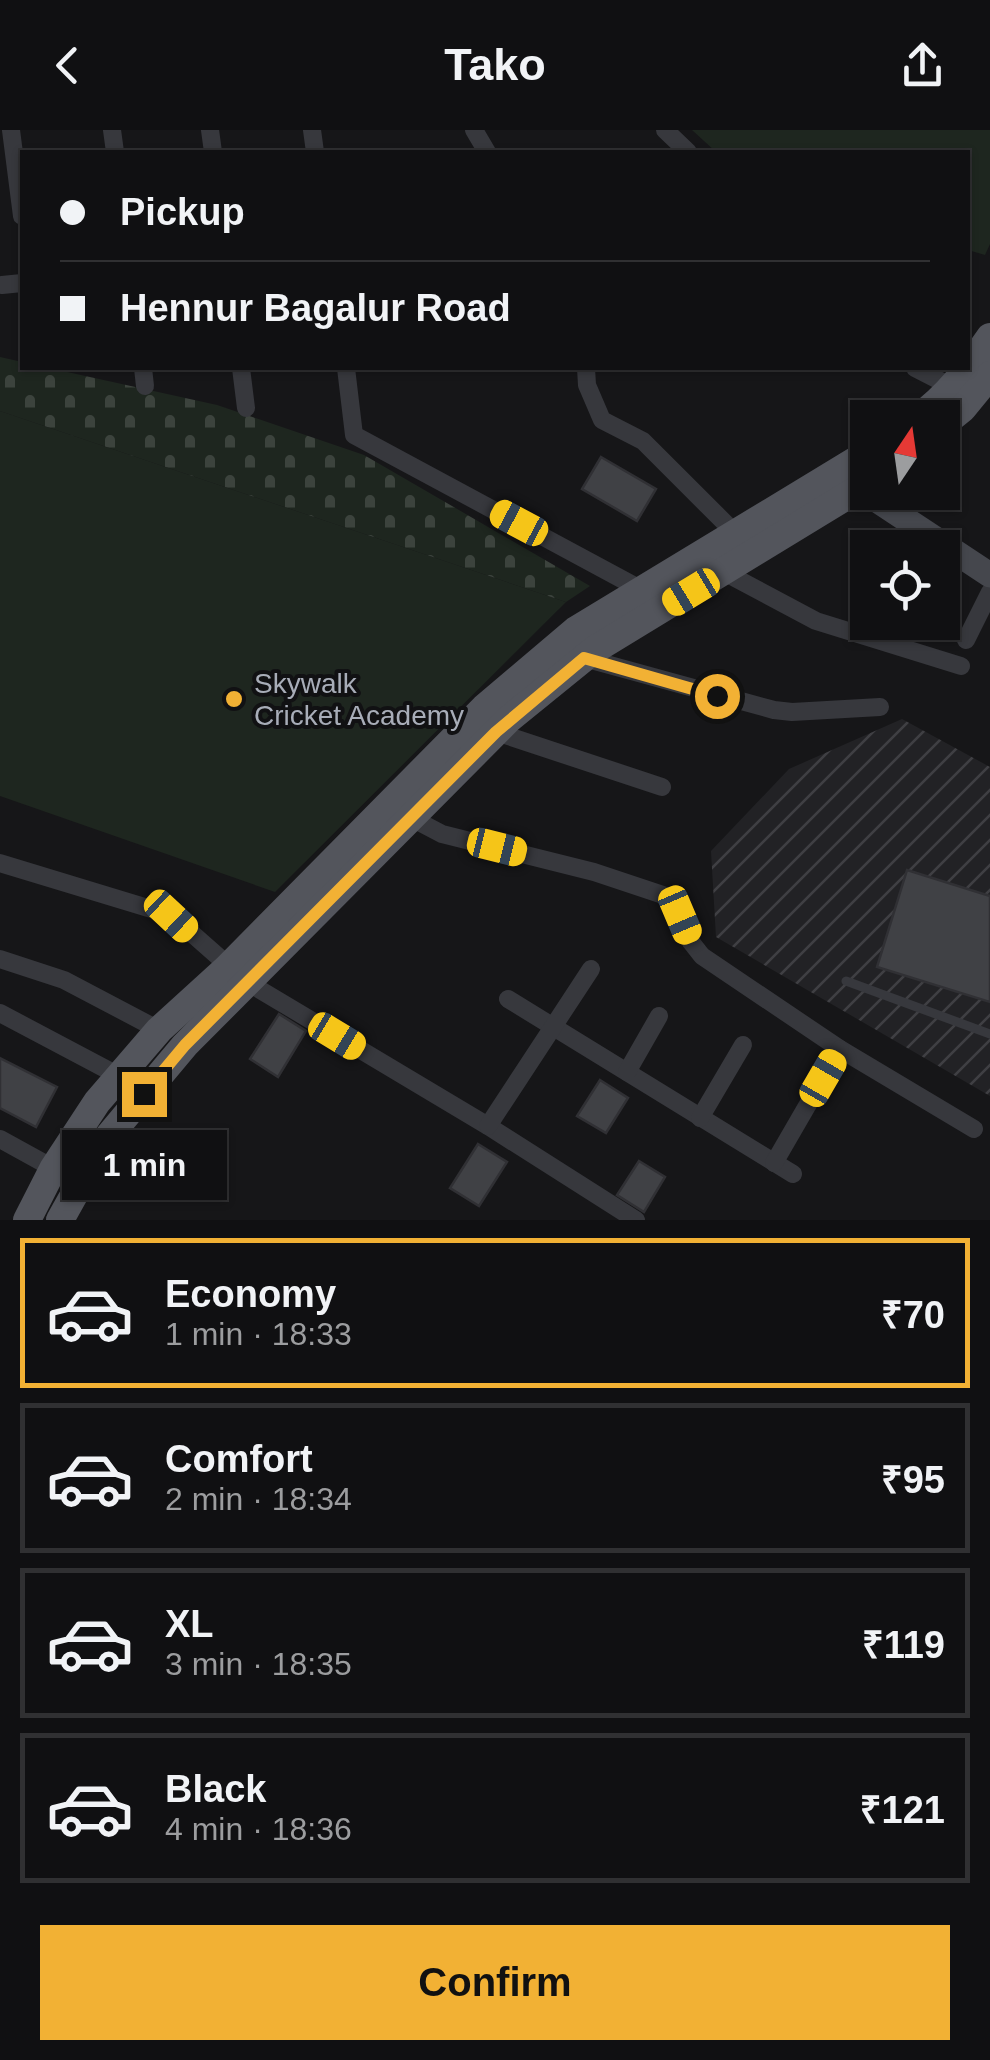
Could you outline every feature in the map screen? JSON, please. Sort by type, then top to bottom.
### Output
[{"type":"main road","points":[[943,400],[972,380],[990,336]]},
{"type":"main road","points":[[60,1220],[102,1143],[237,975],[400,811],[484,708],[576,630],[736,534],[850,479]]},
{"type":"main road","points":[[400,811],[584,658],[724,572],[850,481]]},
{"type":"main road","points":[[906,510],[990,575]]},
{"type":"main road","points":[[26,1220],[96,1102],[159,1030],[237,975]]},
{"type":"street","points":[[12,130],[20,199]]},
{"type":"street","points":[[665,130],[686,150]]},
{"type":"street","points":[[241,370],[246,408]]},
{"type":"street","points":[[346,370],[354,435],[642,590]]},
{"type":"street","points":[[586,370],[587,385],[602,420],[644,441],[736,534]]},
{"type":"street","points":[[924,370],[972,380]]},
{"type":"street","points":[[724,572],[816,621],[962,666]]},
{"type":"street","points":[[966,640],[990,592]]},
{"type":"street","points":[[584,658],[774,710],[880,708]]},
{"type":"street","points":[[496,732],[662,786]]},
{"type":"street","points":[[400,811],[442,834],[594,872],[663,895],[680,915],[691,942],[702,956],[840,1049],[974,1130]]},
{"type":"street","points":[[0,863],[171,916],[237,975],[636,1220]]},
{"type":"street","points":[[0,959],[64,980],[159,1030]]},
{"type":"street","points":[[488,1126],[592,969]]},
{"type":"street","points":[[508,999],[793,1174]]},
{"type":"street","points":[[0,1013],[119,1076]]},
{"type":"street","points":[[626,1072],[659,1016]]},
{"type":"street","points":[[700,1118],[744,1045]]},
{"type":"street","points":[[774,1163],[840,1049]]},
{"type":"street","points":[[0,1139],[79,1181]]},
{"type":"lane","points":[[846,982],[990,1034]]},
{"type":"shaded area","points":[[902,719],[990,767],[990,1096],[716,937],[711,851],[789,769]]},
{"type":"green space","points":[[692,130],[990,130],[990,244],[985,255],[970,251],[970,150],[714,150]]},
{"type":"green space","points":[[0,357],[20,362],[20,370],[58,370],[217,405],[364,455],[590,586],[566,602],[0,411]]},
{"type":"green space","name":"Skywalk Cricket Academy","points":[[0,411],[566,602],[275,892],[0,796]]},
{"type":"building","points":[[601,457],[656,489],[637,521],[582,489]]},
{"type":"building","points":[[907,870],[990,896],[990,1002],[877,967]]},
{"type":"building","points":[[279,1014],[306,1031],[278,1077],[250,1059]]},
{"type":"building","points":[[0,1058],[57,1087],[36,1127],[0,1108]]},
{"type":"building","points":[[600,1080],[628,1098],[606,1133],[577,1116]]},
{"type":"building","points":[[478,1144],[507,1162],[479,1206],[450,1188]]},
{"type":"building","points":[[639,1161],[665,1177],[644,1212],[617,1195]]},
{"type":"place","name":"Skywalk Cricket Academy","points":[[234,699]]},
{"type":"route","points":[[144,1094],[185,1045],[496,732],[584,658],[717,696]]}]
